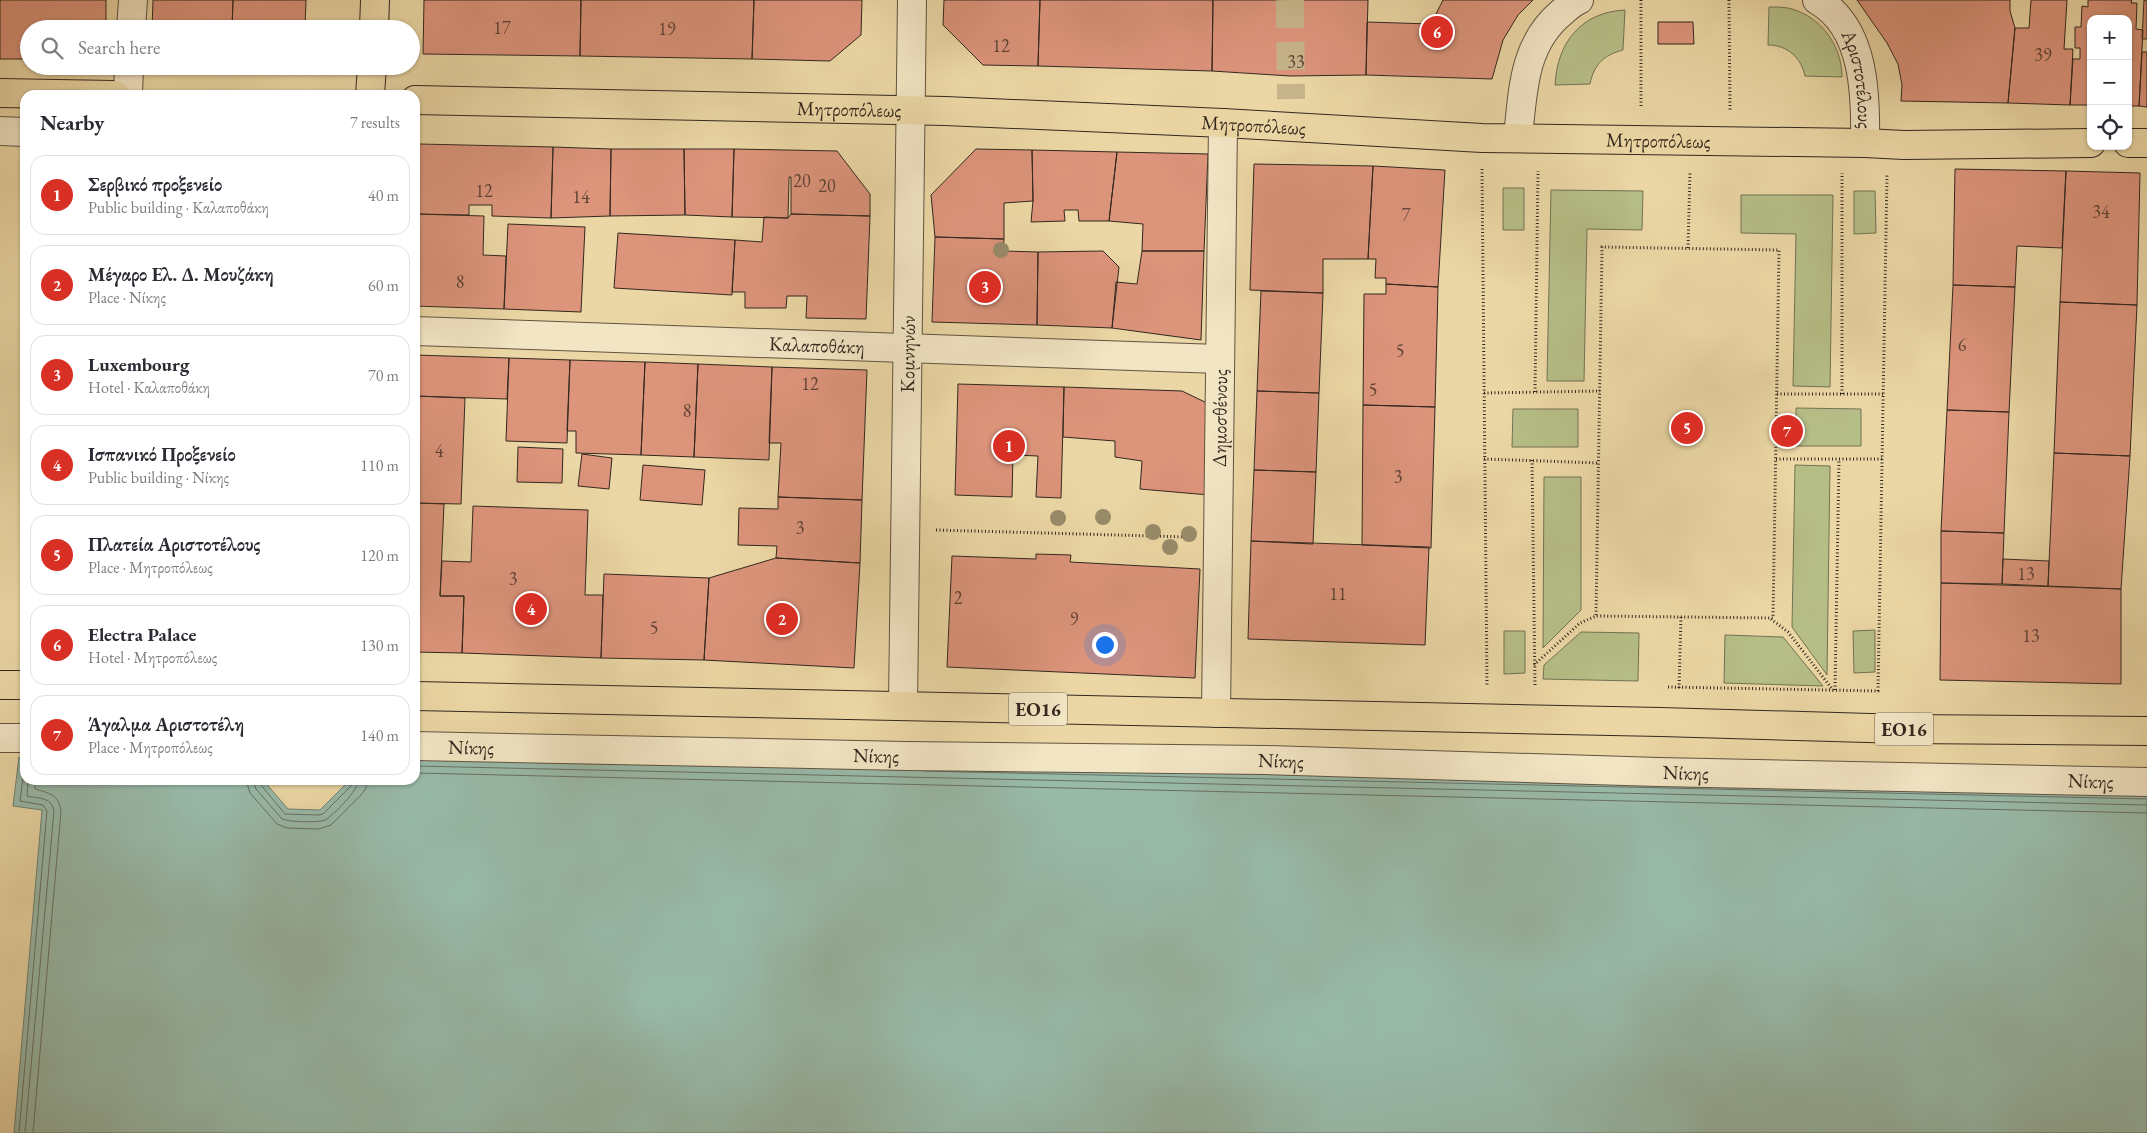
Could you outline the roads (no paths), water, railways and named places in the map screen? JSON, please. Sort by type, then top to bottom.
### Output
[{"type":"main road","points":[[375,20],[376,0]]},
{"type":"main road","points":[[370,90],[371,75]]},
{"type":"main road","points":[[0,93],[20,93]]},
{"type":"main road","name":"Μητροπόλεως","points":[[420,100],[910,110],[1222,123],[1482,138],[1518,137],[1904,145],[2087,143]]},
{"type":"main road","points":[[2132,143],[2147,143]]},
{"type":"main road","points":[[0,685],[20,685]]},
{"type":"main road","name":"ΕΟ16","points":[[420,696],[1904,730],[2147,731]]},
{"type":"street","points":[[131,20],[132,0]]},
{"type":"street","name":"Κομνηνών","points":[[903,706],[912,0]]},
{"type":"street","points":[[1518,137],[1524,75],[1534,46],[1550,22],[1579,0]]},
{"type":"street","name":"Αριστοτέλους","points":[[1818,0],[1834,13],[1843,25],[1858,55],[1866,98],[1865,143]]},
{"type":"street","points":[[128,90],[129,75]]},
{"type":"street","name":"Δημοσθένους","points":[[1216,713],[1219,360],[1224,160],[1222,123]]},
{"type":"street","points":[[0,131],[20,132]]},
{"type":"street","name":"Καλαποθάκη","points":[[420,331],[1219,360]]},
{"type":"street","points":[[0,738],[20,738]]},
{"type":"street","name":"Νίκης","points":[[420,746],[887,756],[1266,760],[1659,772],[2147,782]]},
{"type":"water","points":[[420,755],[2147,794],[2147,1133],[14,1133],[42,810],[13,806],[19,757],[20,785],[267,785],[288,809],[320,810],[345,785],[420,785]]},
{"type":"tunnel","points":[[1290,0],[1291,99]]},
{"type":"place","name":"Electra Palace","points":[[1437,32]]},
{"type":"place","name":"Luxembourg","points":[[985,287]]},
{"type":"place","name":"Πλατεία Αριστοτέλους","points":[[1687,428]]},
{"type":"place","name":"Άγαλμα Αριστοτέλη","points":[[1787,431]]},
{"type":"place","name":"Σερβικό προξενείο","points":[[1009,446]]},
{"type":"place","name":"Ισπανικό Προξενείο","points":[[531,609]]},
{"type":"place","name":"Μέγαρο Ελ. Δ. Μουζάκη","points":[[782,619]]}]
